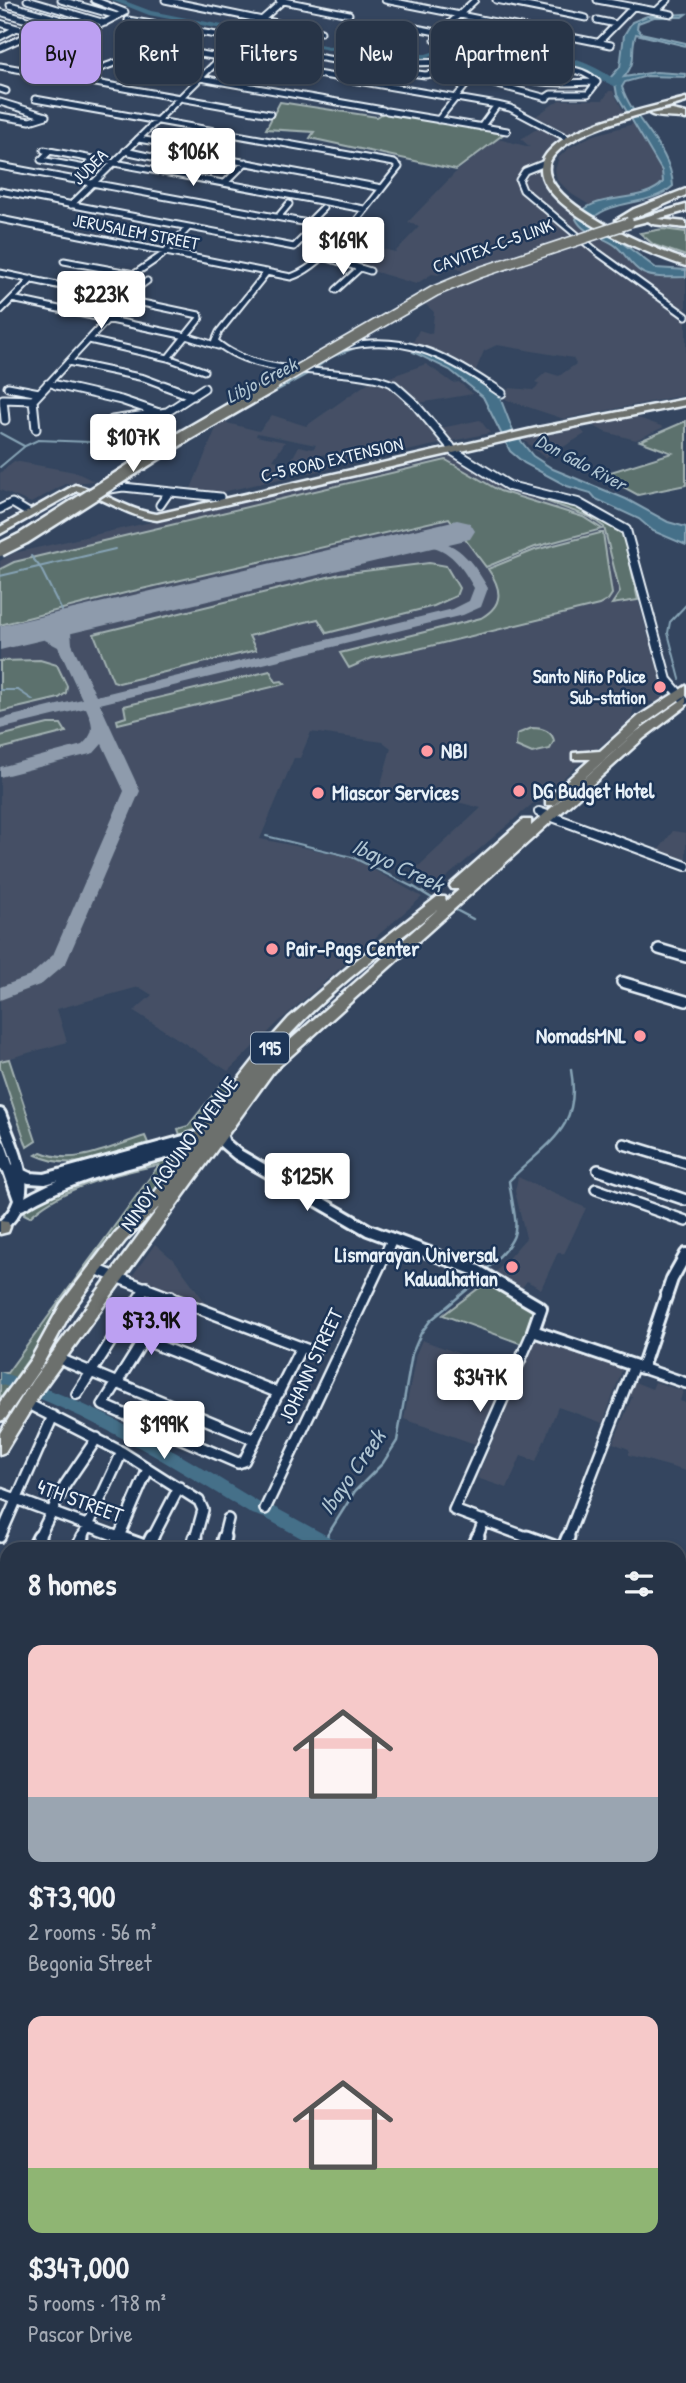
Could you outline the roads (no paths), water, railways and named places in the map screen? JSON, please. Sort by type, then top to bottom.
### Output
[{"type":"highway","points":[[654,114],[675,113],[683,109]]},
{"type":"highway","points":[[625,221],[637,211],[686,192]]},
{"type":"highway","name":"CAVITEX–C-5 LINK","points":[[0,550],[24,538],[228,411],[435,292],[481,272],[686,200]]},
{"type":"highway","name":"CAVITEX–C-5 LINK","points":[[0,543],[180,432],[287,373],[416,295],[476,268],[625,221],[686,208]]},
{"type":"highway","points":[[625,221],[661,221],[686,225]]},
{"type":"main road","points":[[641,116],[683,109]]},
{"type":"main road","points":[[683,109],[641,116],[569,139],[554,149],[545,163],[545,179],[552,190],[646,250],[686,261]]},
{"type":"main road","points":[[583,209],[558,188],[551,178],[551,163],[563,147],[573,141],[626,121]]},
{"type":"main road","name":"C-5 ROAD EXTENSION","points":[[0,529],[75,488],[92,492],[135,514],[157,517],[499,436],[686,400]]},
{"type":"main road","name":"C-5 ROAD EXTENSION","points":[[0,529],[70,486],[84,486],[99,491],[131,509],[147,513],[452,448]]},
{"type":"main road","name":"NINOY AQUINO AVENUE","points":[[543,815],[573,781],[643,719],[684,696]]},
{"type":"main road","name":"NINOY AQUINO AVENUE","points":[[31,1383],[57,1358],[220,1130],[268,1068],[443,904],[684,696]]},
{"type":"main road","points":[[573,781],[574,758],[602,755]]},
{"type":"main road","name":"NINOY AQUINO AVENUE","points":[[0,1447],[66,1308],[120,1237],[158,1199],[202,1136],[278,1039],[319,999],[443,904]]},
{"type":"main road","points":[[319,999],[334,1008]]},
{"type":"main road","name":"NINOY AQUINO AVENUE","points":[[0,1414],[23,1399]]},
{"type":"street","points":[[0,11],[18,0]]},
{"type":"street","points":[[27,0],[105,23]]},
{"type":"street","points":[[46,5],[58,0],[117,16]]},
{"type":"street","points":[[94,0],[125,12],[101,25]]},
{"type":"street","points":[[165,0],[266,21]]},
{"type":"street","points":[[281,0],[349,14]]},
{"type":"street","name":"JUDEA","points":[[261,20],[281,0]]},
{"type":"street","points":[[385,0],[611,45]]},
{"type":"street","points":[[452,21],[475,0]]},
{"type":"street","points":[[496,0],[586,18],[578,26]]},
{"type":"street","points":[[597,0],[672,14]]},
{"type":"street","points":[[656,11],[668,0]]},
{"type":"street","points":[[10,5],[65,21]]},
{"type":"street","points":[[599,41],[633,7]]},
{"type":"street","points":[[0,11],[32,21]]},
{"type":"street","points":[[128,20],[216,37]]},
{"type":"street","points":[[597,20],[616,24]]},
{"type":"street","points":[[0,24],[21,29]]},
{"type":"street","points":[[0,37],[17,28]]},
{"type":"street","points":[[0,48],[21,38]]},
{"type":"street","points":[[431,62],[407,63],[403,72],[431,74]]},
{"type":"street","name":"JUDEA","points":[[202,78],[216,64]]},
{"type":"street","points":[[0,66],[270,114]]},
{"type":"street","points":[[573,70],[580,70],[597,82]]},
{"type":"street","points":[[202,78],[507,131]]},
{"type":"street","points":[[573,81],[597,82]]},
{"type":"street","points":[[497,84],[546,98],[551,94],[588,94],[597,82]]},
{"type":"street","name":"JUDEA","points":[[71,205],[196,84]]},
{"type":"street","points":[[358,88],[361,84]]},
{"type":"street","points":[[375,84],[509,107],[569,139]]},
{"type":"street","points":[[438,120],[466,84]]},
{"type":"street","points":[[35,99],[158,120]]},
{"type":"street","points":[[0,102],[46,116],[29,121],[0,116]]},
{"type":"street","points":[[481,127],[497,105]]},
{"type":"street","name":"JERUSALEM STREET","points":[[0,219],[298,276],[324,257],[398,169],[398,164],[158,120]]},
{"type":"street","points":[[178,145],[186,136]]},
{"type":"street","points":[[138,139],[188,147]]},
{"type":"street","points":[[94,159],[85,167],[41,160],[47,150],[364,209]]},
{"type":"street","points":[[125,151],[157,158]]},
{"type":"street","points":[[200,154],[382,188]]},
{"type":"street","points":[[225,183],[246,162]]},
{"type":"street","points":[[545,163],[526,172],[519,180],[523,190],[551,216],[686,316]]},
{"type":"street","points":[[0,166],[278,217],[308,223],[314,227],[298,246],[294,247],[0,191]]},
{"type":"street","points":[[278,217],[289,204]]},
{"type":"street","points":[[308,223],[323,208]]},
{"type":"street","points":[[105,294],[166,251],[188,228]]},
{"type":"street","points":[[324,257],[370,271]]},
{"type":"street","points":[[64,261],[134,274]]},
{"type":"street","points":[[336,290],[360,268]]},
{"type":"street","points":[[0,272],[199,315],[200,318],[168,358]]},
{"type":"street","points":[[218,346],[215,341],[219,332],[267,272]]},
{"type":"street","points":[[0,311],[32,279]]},
{"type":"street","points":[[124,298],[148,281]]},
{"type":"street","points":[[12,299],[186,336],[244,358],[393,384],[452,448],[509,486],[578,503],[626,530],[667,677],[684,696]]},
{"type":"street","points":[[36,429],[33,400],[108,319]]},
{"type":"street","points":[[89,340],[168,358],[204,372]]},
{"type":"street","points":[[302,369],[313,358],[351,344],[394,342],[421,346],[502,393]]},
{"type":"street","points":[[68,362],[144,378],[193,396]]},
{"type":"street","points":[[47,383],[121,400],[159,413]]},
{"type":"street","points":[[8,387],[39,393]]},
{"type":"street","points":[[113,420],[174,409],[204,388]]},
{"type":"street","points":[[5,421],[3,399],[33,400]]},
{"type":"street","points":[[99,491],[123,487],[220,497]]},
{"type":"street","points":[[160,505],[169,492]]},
{"type":"street","points":[[0,509],[12,503],[27,512]]},
{"type":"street","points":[[543,815],[686,866]]},
{"type":"street","points":[[659,949],[686,957]]},
{"type":"street","points":[[622,982],[686,1001]]},
{"type":"street","points":[[0,1114],[4,1166],[21,1205]]},
{"type":"street","points":[[220,1130],[224,1143],[237,1154],[368,1230],[478,1271],[541,1308],[454,1510],[542,1542]]},
{"type":"street","points":[[4,1166],[38,1180],[52,1178],[202,1136]]},
{"type":"street","points":[[1,1228],[14,1217],[21,1205],[23,1191],[20,1174],[4,1141]]},
{"type":"street","points":[[624,1144],[686,1163]]},
{"type":"street","points":[[205,1152],[219,1149],[237,1154]]},
{"type":"street","points":[[21,1205],[50,1187],[81,1177],[180,1150],[187,1157]]},
{"type":"street","points":[[598,1170],[686,1200]]},
{"type":"street","points":[[596,1189],[686,1221]]},
{"type":"street","name":"JOHANN STREET","points":[[265,1509],[392,1240]]},
{"type":"street","points":[[564,1542],[672,1279],[686,1254]]},
{"type":"street","points":[[95,1269],[314,1352]]},
{"type":"street","points":[[77,1394],[146,1287]]},
{"type":"street","points":[[170,1296],[103,1405],[242,1463],[301,1347]]},
{"type":"street","points":[[533,1331],[686,1383]]},
{"type":"street","points":[[144,1340],[278,1392]]},
{"type":"street","points":[[57,1358],[255,1440]]},
{"type":"street","points":[[23,1399],[122,1452],[199,1502],[203,1510],[194,1542]]},
{"type":"street","points":[[0,1537],[53,1416]]},
{"type":"street","points":[[37,1542],[70,1477],[97,1438]]},
{"type":"street","points":[[80,1542],[122,1452]]},
{"type":"street","points":[[116,1542],[148,1469]]},
{"type":"street","points":[[149,1542],[178,1487]]},
{"type":"street","name":"4TH STREET","points":[[0,1493],[132,1542]]},
{"type":"street","points":[[223,1542],[228,1520]]},
{"type":"street","points":[[479,1542],[484,1520]]},
{"type":"waterway","points":[[115,0],[149,13],[352,52],[427,56],[458,45],[505,54],[510,58],[507,60],[510,64],[534,68],[544,67],[554,58],[561,58],[617,84]]},
{"type":"waterway","name":"Libjo Creek","points":[[315,369],[331,357],[358,347]]},
{"type":"waterway","name":"Libjo Creek","points":[[263,398],[309,373]]},
{"type":"waterway","points":[[0,433],[24,446]]},
{"type":"waterway","name":"Libjo Creek","points":[[0,467],[25,446],[38,440],[117,443],[162,438],[179,433]]},
{"type":"waterway","points":[[40,567],[115,549]]},
{"type":"waterway","points":[[31,556],[40,567]]},
{"type":"waterway","points":[[0,576],[40,567]]},
{"type":"waterway","points":[[40,567],[62,611]]},
{"type":"waterway","name":"Don Galo River","points":[[680,679],[668,633],[670,622],[686,605]]},
{"type":"waterway","points":[[0,690],[18,690],[33,700]]},
{"type":"waterway","name":"Ibayo Creek","points":[[266,836],[352,857],[415,888]]},
{"type":"waterway","name":"Ibayo Creek","points":[[412,886],[435,900]]},
{"type":"waterway","name":"Ibayo Creek","points":[[454,909],[473,919]]},
{"type":"waterway","name":"Ibayo Creek","points":[[485,1271],[507,1248],[515,1231],[509,1181],[548,1145],[566,1121],[573,1090],[571,1070]]},
{"type":"waterway","name":"Ibayo Creek","points":[[325,1539],[355,1491],[383,1463],[397,1441],[412,1354],[421,1333],[430,1321],[482,1277]]},
{"type":"waterway","points":[[0,1378],[28,1387],[154,1446],[255,1508],[270,1513],[323,1542]]},
{"type":"waterway","name":"Ibayo Creek","points":[[324,1541],[327,1537]]},
{"type":"place","name":"Santo Niño Police Sub-station","points":[[660,687]]},
{"type":"place","name":"NBI","points":[[427,751]]},
{"type":"place","name":"DG Budget Hotel","points":[[519,791]]},
{"type":"place","name":"Miascor Services","points":[[318,793]]},
{"type":"place","name":"Pair-Pags Center","points":[[272,949]]},
{"type":"place","name":"NomadsMNL","points":[[640,1036]]},
{"type":"place","name":"Lismarayan Universal Kalualhatian","points":[[512,1267]]}]
